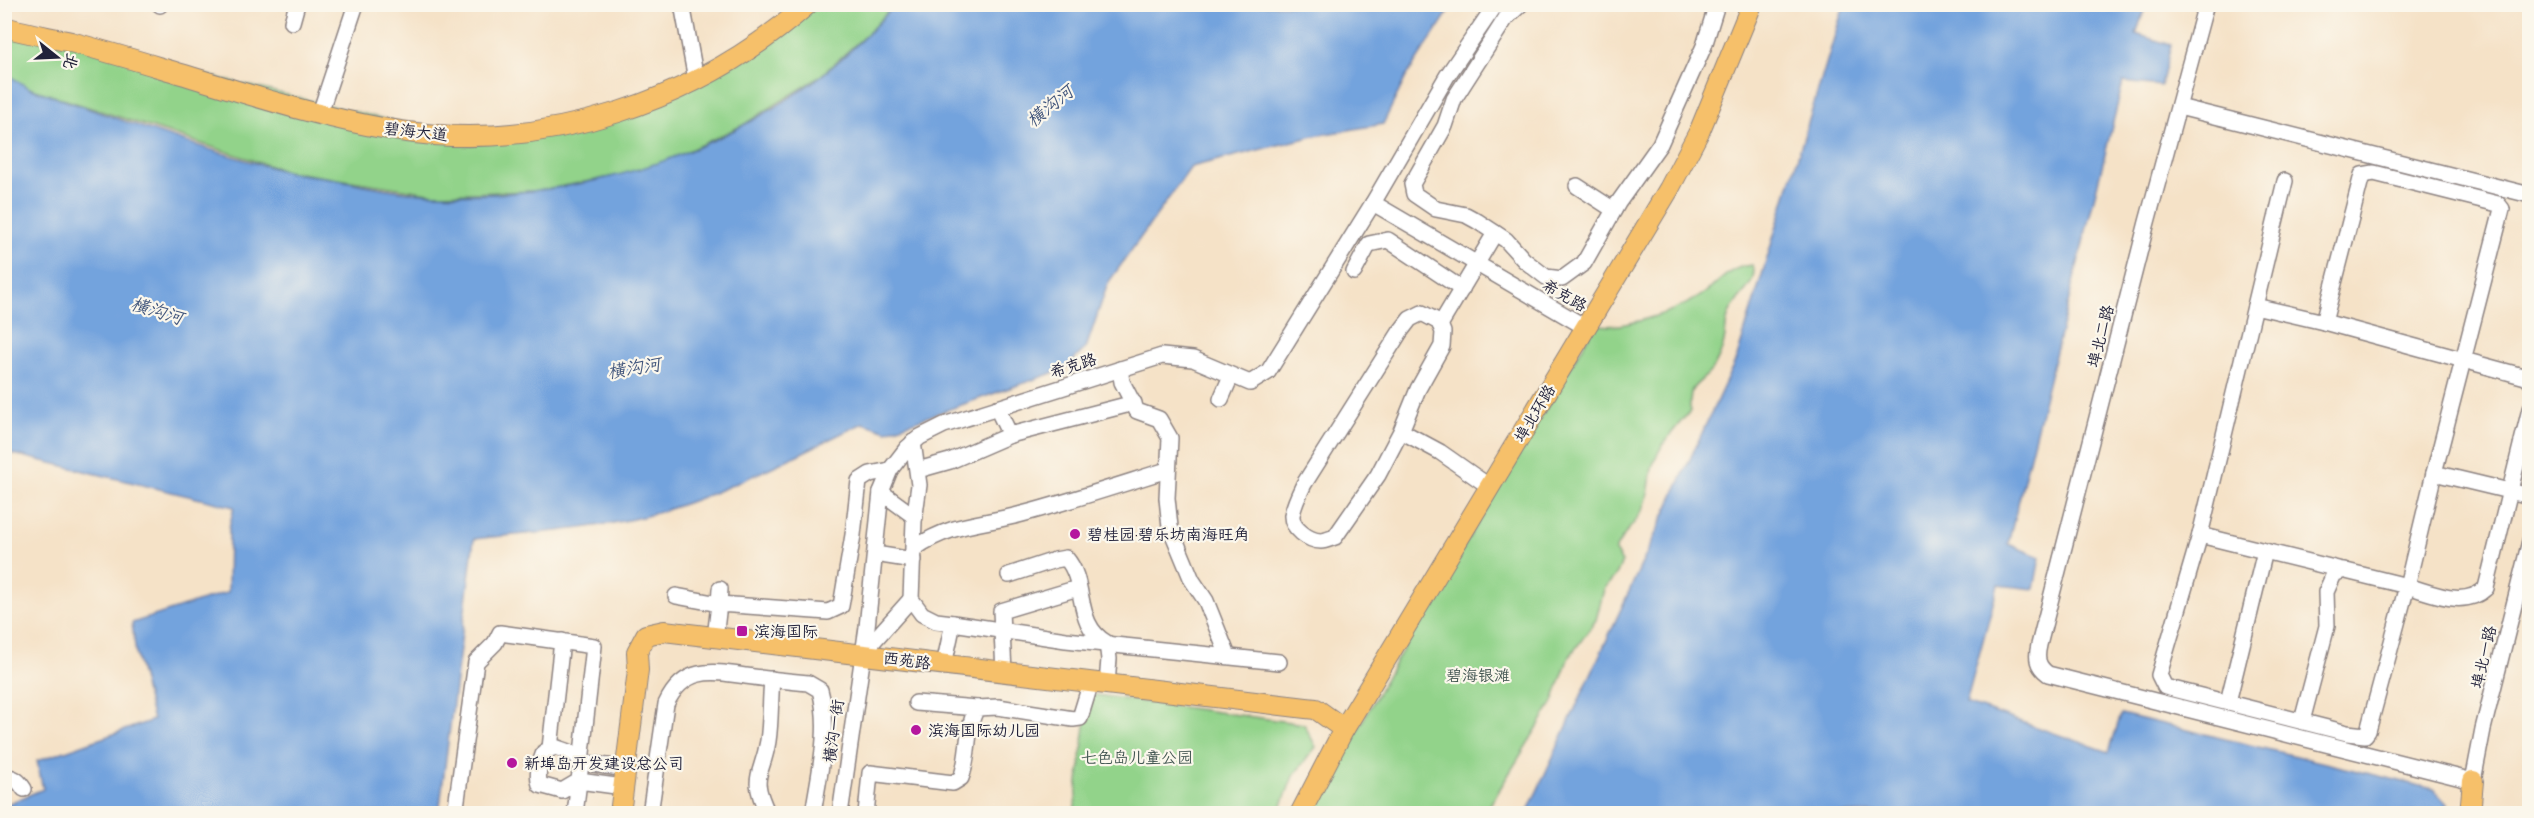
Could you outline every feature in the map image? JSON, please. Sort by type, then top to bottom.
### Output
[{"type":"main road","name":"碧海大道","points":[[4,27],[69,42],[321,110],[386,123],[435,128],[515,127],[575,118],[668,88],[739,49],[798,4]]},
{"type":"main road","name":"碧海大道","points":[[4,17],[371,126],[438,134],[511,133],[569,125],[642,105],[695,81],[744,54],[808,4]]},
{"type":"main road","name":"埠北环路","points":[[1300,813],[1344,729],[1685,160],[1752,4]]},
{"type":"main road","name":"西苑路","points":[[620,813],[638,670],[637,652],[646,635],[664,631],[1316,709],[1344,729]]},
{"type":"main road","points":[[2470,813],[2473,781]]},
{"type":"street","points":[[292,22],[297,4]]},
{"type":"street","points":[[321,110],[356,4]]},
{"type":"street","points":[[682,4],[696,74]]},
{"type":"street","name":"希克路","points":[[862,654],[881,492],[890,470],[913,442],[944,425],[1150,359],[1174,356],[1203,362],[1250,383],[1268,372],[1373,202],[1447,76],[1496,4]]},
{"type":"street","points":[[1521,4],[1506,18],[1454,99],[1445,126],[1413,184],[1414,194],[1436,208],[1466,215],[1506,240],[1524,260],[1546,277],[1562,279],[1584,262],[1638,173],[1651,160],[1704,46],[1718,4]]},
{"type":"street","name":"埠北二路","points":[[2206,4],[2037,654],[2038,665],[2048,674],[2473,781]]},
{"type":"street","points":[[2178,107],[2529,195]]},
{"type":"street","points":[[2285,181],[2200,535],[2159,675],[2165,687],[2358,736],[2365,735],[2368,731],[2502,209],[2494,201],[2374,173],[2362,175],[2324,322]]},
{"type":"street","points":[[1577,186],[1614,210]]},
{"type":"street","name":"希克路","points":[[1373,202],[1585,327]]},
{"type":"street","points":[[1440,325],[1470,284],[1476,264],[1495,233]]},
{"type":"street","points":[[1354,272],[1369,244],[1388,240],[1470,284]]},
{"type":"street","points":[[2255,306],[2324,322],[2526,377],[2529,381]]},
{"type":"street","points":[[1422,313],[1439,322],[1443,332],[1442,346],[1418,389],[1401,431],[1378,475],[1346,525],[1335,537],[1321,541],[1298,530],[1292,518],[1295,501],[1304,484],[1400,332],[1410,319],[1422,313]]},
{"type":"street","points":[[1120,369],[1122,382],[1137,411],[1159,419],[1170,438],[1167,470],[1170,527],[1192,580],[1206,601],[1228,656]]},
{"type":"street","points":[[1221,399],[1231,376]]},
{"type":"street","points":[[918,470],[950,460],[1010,435],[1034,431],[1113,407],[1134,403]]},
{"type":"street","points":[[997,408],[1010,435]]},
{"type":"street","points":[[2200,535],[2463,600],[2477,597],[2486,588],[2529,409]]},
{"type":"street","points":[[1401,431],[1440,453],[1490,487]]},
{"type":"street","points":[[862,654],[911,598],[918,470],[913,442]]},
{"type":"street","points":[[676,597],[719,597],[828,612],[841,606],[859,481],[870,474],[890,470]]},
{"type":"street","points":[[875,554],[914,554],[934,535],[956,527],[1026,513],[1167,470]]},
{"type":"street","points":[[2434,473],[2529,496]]},
{"type":"street","points":[[881,492],[915,517]]},
{"type":"street","name":"埠北一路","points":[[2473,781],[2483,729],[2529,541]]},
{"type":"street","points":[[2228,702],[2265,551]]},
{"type":"street","points":[[916,703],[977,708],[998,707],[1073,719],[1080,718],[1109,659],[1107,644],[1090,631],[1071,564],[1066,558],[1054,560],[1009,575]]},
{"type":"street","points":[[2302,721],[2327,626],[2326,592],[2334,574],[2344,570]]},
{"type":"street","points":[[1004,672],[1000,630],[1001,611],[1078,588]]},
{"type":"street","points":[[715,638],[719,597]]},
{"type":"street","points":[[911,598],[922,614],[936,621],[1107,644],[1279,662]]},
{"type":"street","points":[[944,665],[953,623]]},
{"type":"street","points":[[455,813],[476,662],[495,643],[500,633],[594,646],[575,813]]},
{"type":"street","points":[[550,748],[562,641]]},
{"type":"street","name":"横沟一街","points":[[840,813],[862,654]]},
{"type":"street","points":[[650,813],[662,717],[671,693],[688,678],[708,671],[808,683],[820,690],[825,708],[825,734],[813,813]]},
{"type":"street","points":[[768,813],[757,786],[758,772],[767,743],[772,679]]},
{"type":"street","points":[[866,813],[870,773],[953,783],[961,778],[973,715],[977,708]]},
{"type":"street","points":[[550,748],[570,751],[581,762],[625,778],[579,781],[562,791],[540,785],[538,770],[544,752],[550,748]]},
{"type":"street","points":[[4,777],[10,776],[19,781],[24,789]]},
{"type":"green space","points":[[805,5],[894,5],[869,32],[818,78],[743,125],[656,166],[537,191],[436,194],[286,171],[29,88],[5,74],[5,26],[450,135],[569,125],[674,92]]},
{"type":"green space","name":"碧海银滩","points":[[1753,265],[1752,280],[1728,317],[1723,347],[1718,358],[1710,371],[1692,390],[1690,411],[1658,452],[1652,468],[1645,504],[1615,551],[1622,562],[1616,575],[1604,589],[1596,620],[1568,659],[1553,702],[1485,813],[1312,814],[1386,678],[1596,324],[1621,325],[1669,311],[1706,292],[1732,271]]},
{"type":"green space","name":"七色岛儿童公园","points":[[1089,694],[1304,724],[1316,747],[1293,776],[1279,813],[1074,814]]},
{"type":"water","name":"横沟河","points":[[895,5],[1453,5],[1406,77],[1383,124],[1314,136],[1191,167],[1108,283],[1086,348],[1064,369],[887,431],[863,423],[729,486],[646,516],[582,528],[474,539],[439,813],[5,813],[5,805],[43,789],[37,761],[153,720],[136,654],[132,623],[228,592],[229,528],[234,507],[5,452],[5,73],[29,88],[187,142],[296,174],[412,192],[489,194],[540,190],[589,182],[637,170],[729,133],[774,108],[817,79],[858,44]]},
{"type":"water","points":[[1844,5],[2146,5],[2136,34],[2171,45],[2161,86],[2123,82],[2008,544],[2040,557],[2034,589],[1998,585],[1966,703],[2109,752],[2121,714],[2433,789],[2447,804],[2445,813],[1527,813],[1737,357]]},
{"type":"place","name":"碧桂园·碧乐坊南海旺角","points":[[1075,534]]},
{"type":"place","name":"滨海国际","points":[[742,631]]},
{"type":"place","name":"滨海国际幼儿园","points":[[916,730]]},
{"type":"place","name":"新埠岛开发建设总公司","points":[[512,763]]}]
